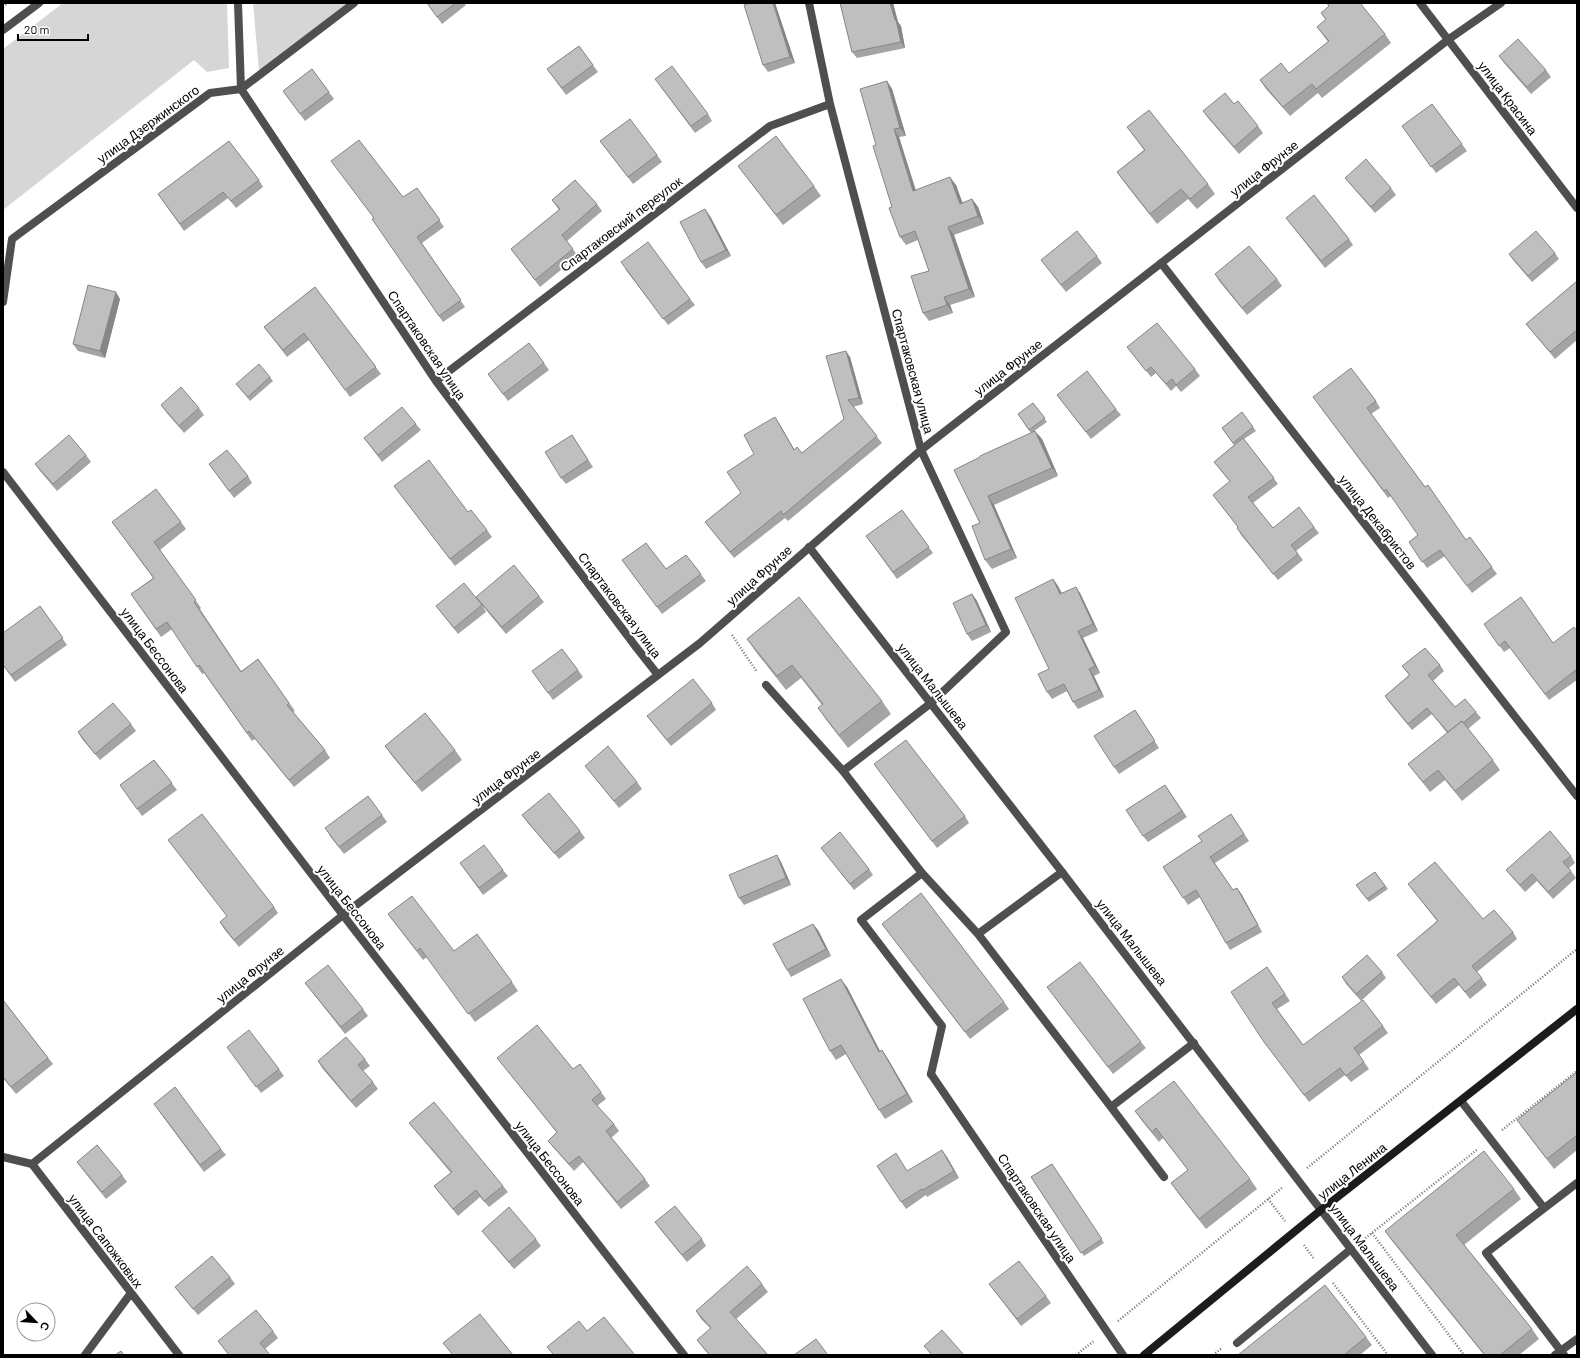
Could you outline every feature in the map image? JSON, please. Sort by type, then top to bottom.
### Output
[{"type":"main road","name":"улица Ленина","points":[[1144,1355],[1321,1210],[1577,1009]]},
{"type":"street","points":[[3,30],[38,3]]},
{"type":"street","points":[[238,3],[241,89]]},
{"type":"street","name":"улица Дзержинского","points":[[3,302],[12,239],[210,93],[241,89],[354,3]]},
{"type":"street","name":"Спартаковская улица","points":[[809,3],[830,104],[921,450],[1006,632],[931,703]]},
{"type":"street","name":"улица Красина","points":[[1420,3],[1577,208]]},
{"type":"street","name":"улица Фрунзе","points":[[32,1164],[343,915],[700,643],[921,450],[1449,39],[1501,3]]},
{"type":"street","name":"Спартаковская улица","points":[[241,89],[436,381],[658,675]]},
{"type":"street","name":"Спартаковский переулок","points":[[436,381],[770,126],[830,104]]},
{"type":"street","name":"улица Декабристов","points":[[1161,263],[1577,796]]},
{"type":"street","name":"улица Бессонова","points":[[3,472],[343,915],[684,1355]]},
{"type":"street","name":"улица Малышева","points":[[809,547],[1194,1043],[1351,1249],[1428,1354]]},
{"type":"street","points":[[766,686],[843,771],[922,873],[978,934],[1164,1177]]},
{"type":"street","points":[[843,771],[931,703]]},
{"type":"street","points":[[978,934],[1062,872]]},
{"type":"street","name":"Спартаковская улица","points":[[922,873],[860,920],[942,1026],[931,1074],[1123,1355]]},
{"type":"street","points":[[1111,1107],[1194,1043]]},
{"type":"street","points":[[1461,1101],[1544,1208]]},
{"type":"street","points":[[3,1157],[32,1164]]},
{"type":"street","name":"улица Сапожковых","points":[[32,1164],[179,1355]]},
{"type":"street","points":[[1577,1183],[1486,1253],[1560,1354],[1577,1339]]},
{"type":"street","points":[[1237,1342],[1351,1249]]},
{"type":"street","points":[[85,1355],[131,1293]]},
{"type":"path","points":[[3,6],[8,3]]},
{"type":"path","points":[[724,623],[766,686]]},
{"type":"path","points":[[1076,1355],[1577,949]]},
{"type":"path","points":[[1351,1249],[1577,1070]]},
{"type":"path","points":[[1372,1233],[1464,1355]]},
{"type":"shaded area","points":[[63,3],[227,3],[229,68],[207,72],[194,60],[3,210],[3,49]]},
{"type":"shaded area","points":[[253,3],[347,3],[259,71]]},
{"type":"building","points":[[427,3],[456,3],[437,17]]},
{"type":"building","points":[[750,3],[773,3],[790,57],[763,65],[744,5]]},
{"type":"building","points":[[840,3],[890,3],[901,42],[852,52]]},
{"type":"building","points":[[1327,3],[1360,3],[1385,34],[1316,89],[1312,84],[1283,107],[1260,80],[1281,63],[1289,73],[1329,41],[1317,27],[1326,19],[1321,13],[1329,6]]},
{"type":"building","points":[[1518,39],[1546,70],[1527,87],[1499,56]]},
{"type":"building","points":[[579,46],[593,65],[562,88],[547,69]]},
{"type":"building","points":[[672,66],[708,114],[691,126],[655,79]]},
{"type":"building","points":[[312,69],[329,92],[300,114],[283,91]]},
{"type":"building","points":[[887,81],[900,128],[894,129],[913,191],[950,177],[960,204],[972,199],[978,216],[948,227],[969,289],[944,297],[947,305],[923,313],[911,276],[929,271],[915,231],[900,237],[889,208],[892,207],[873,146],[876,145],[860,89]]},
{"type":"building","points":[[1225,93],[1234,104],[1238,101],[1258,126],[1234,147],[1203,111]]},
{"type":"building","points":[[1432,104],[1462,144],[1431,167],[1402,126]]},
{"type":"building","points":[[1149,110],[1208,184],[1190,199],[1181,189],[1150,214],[1117,172],[1145,150],[1127,127]]},
{"type":"building","points":[[630,119],[657,155],[628,177],[600,141]]},
{"type":"building","points":[[776,136],[814,186],[776,215],[738,166]]},
{"type":"building","points":[[359,140],[403,197],[417,188],[440,220],[417,237],[461,300],[439,316],[372,219],[374,218],[331,161]]},
{"type":"building","points":[[229,141],[259,180],[231,201],[223,192],[180,224],[158,194]]},
{"type":"building","points":[[1366,159],[1391,188],[1371,207],[1345,178]]},
{"type":"building","points":[[575,180],[597,204],[562,235],[573,249],[535,280],[511,249],[560,209],[552,200]]},
{"type":"building","points":[[1314,195],[1349,239],[1321,261],[1286,218]]},
{"type":"building","points":[[705,209],[726,250],[701,262],[680,222]]},
{"type":"building","points":[[1077,231],[1097,256],[1061,285],[1041,260]]},
{"type":"building","points":[[1536,231],[1555,253],[1528,276],[1509,254]]},
{"type":"building","points":[[648,242],[690,299],[663,319],[621,262]]},
{"type":"building","points":[[1249,246],[1277,279],[1242,308],[1215,274]]},
{"type":"building","points":[[1577,281],[1577,330],[1550,352],[1526,324]]},
{"type":"building","points":[[88,285],[116,292],[100,351],[73,344]]},
{"type":"building","points":[[315,287],[376,367],[345,390],[304,333],[283,350],[264,327]]},
{"type":"building","points":[[1157,323],[1195,369],[1176,385],[1172,379],[1166,384],[1151,367],[1146,371],[1127,347]]},
{"type":"building","points":[[529,343],[544,363],[503,394],[488,374]]},
{"type":"building","points":[[846,351],[859,398],[848,400],[877,436],[783,515],[781,511],[730,552],[705,522],[741,493],[727,472],[754,454],[744,435],[775,417],[794,450],[797,447],[802,453],[844,419],[826,356]]},
{"type":"building","points":[[259,364],[270,377],[248,397],[236,384]]},
{"type":"building","points":[[1351,368],[1376,401],[1367,408],[1425,487],[1428,485],[1466,540],[1470,537],[1492,567],[1467,586],[1440,550],[1422,562],[1409,542],[1418,535],[1386,489],[1384,491],[1313,397]]},
{"type":"building","points":[[1087,371],[1116,409],[1086,432],[1057,395]]},
{"type":"building","points":[[181,387],[199,408],[179,426],[161,405]]},
{"type":"building","points":[[1033,403],[1045,418],[1029,430],[1018,414]]},
{"type":"building","points":[[402,407],[416,424],[378,455],[364,438]]},
{"type":"building","points":[[1242,412],[1253,427],[1233,443],[1222,428]]},
{"type":"building","points":[[1035,431],[1052,468],[988,496],[1011,549],[985,560],[972,526],[980,523],[954,470],[980,456]]},
{"type":"building","points":[[69,435],[86,455],[53,484],[35,464]]},
{"type":"building","points":[[572,435],[588,460],[561,478],[545,452]]},
{"type":"building","points":[[1243,438],[1274,478],[1248,497],[1273,528],[1299,507],[1314,527],[1291,545],[1298,554],[1273,574],[1213,495],[1230,481],[1214,462]]},
{"type":"building","points":[[227,450],[248,476],[229,491],[209,464]]},
{"type":"building","points":[[429,460],[468,512],[471,510],[487,530],[450,559],[394,486]]},
{"type":"building","points":[[156,489],[181,522],[154,542],[196,600],[194,602],[241,672],[258,659],[289,703],[287,705],[325,750],[289,780],[249,731],[247,733],[199,665],[197,667],[167,622],[156,629],[131,594],[154,578],[112,522]]},
{"type":"building","points":[[902,510],[929,547],[893,572],[866,536]]},
{"type":"building","points":[[646,543],[666,569],[686,555],[701,574],[657,607],[622,560]]},
{"type":"building","points":[[514,565],[539,596],[502,627],[476,597]]},
{"type":"building","points":[[1053,579],[1060,594],[1076,587],[1093,624],[1078,631],[1095,666],[1089,669],[1099,690],[1073,702],[1064,684],[1047,692],[1038,674],[1049,669],[1015,598]]},
{"type":"building","points":[[464,583],[482,605],[454,628],[436,606]]},
{"type":"building","points":[[972,594],[986,625],[967,634],[953,603]]},
{"type":"building","points":[[799,597],[882,701],[839,735],[818,708],[823,704],[792,665],[777,676],[747,639]]},
{"type":"building","points":[[1521,597],[1553,643],[1574,627],[1577,631],[1577,669],[1545,694],[1505,641],[1499,646],[1484,624]]},
{"type":"building","points":[[40,606],[63,638],[11,675],[3,665],[3,633]]},
{"type":"building","points":[[1425,648],[1440,665],[1428,675],[1455,707],[1465,699],[1476,712],[1463,723],[1462,721],[1448,732],[1427,708],[1408,724],[1385,696],[1410,675],[1402,666]]},
{"type":"building","points":[[562,649],[578,670],[548,693],[532,671]]},
{"type":"building","points":[[693,679],[712,703],[667,740],[647,716]]},
{"type":"building","points":[[113,703],[131,724],[95,754],[78,732]]},
{"type":"building","points":[[1135,710],[1155,741],[1114,767],[1094,736]]},
{"type":"building","points":[[425,713],[455,750],[415,783],[385,746]]},
{"type":"building","points":[[1462,721],[1493,760],[1455,791],[1438,770],[1423,782],[1408,764]]},
{"type":"building","points":[[906,740],[965,816],[932,841],[874,764]]},
{"type":"building","points":[[608,746],[637,782],[614,801],[585,766]]},
{"type":"building","points":[[154,760],[172,783],[137,809],[120,785]]},
{"type":"building","points":[[1165,785],[1182,811],[1143,836],[1126,810]]},
{"type":"building","points":[[549,793],[580,831],[554,853],[522,815]]},
{"type":"building","points":[[368,796],[382,815],[339,847],[325,828]]},
{"type":"building","points":[[202,814],[274,907],[234,940],[220,922],[227,916],[168,840]]},
{"type":"building","points":[[1231,814],[1244,834],[1210,857],[1233,890],[1237,888],[1258,925],[1226,943],[1196,890],[1183,898],[1163,867],[1202,841],[1198,836]]},
{"type":"building","points":[[1550,831],[1571,856],[1563,862],[1571,871],[1548,892],[1532,874],[1520,885],[1506,870]]},
{"type":"building","points":[[840,832],[869,869],[850,884],[821,848]]},
{"type":"building","points":[[484,845],[503,870],[479,888],[460,863]]},
{"type":"building","points":[[777,855],[786,878],[739,898],[729,875]]},
{"type":"building","points":[[1435,862],[1483,919],[1494,910],[1513,932],[1472,966],[1482,978],[1465,992],[1454,978],[1431,997],[1397,955],[1438,921],[1408,884]]},
{"type":"building","points":[[1375,872],[1385,886],[1367,899],[1356,885]]},
{"type":"building","points":[[921,893],[1004,1002],[965,1032],[882,924]]},
{"type":"building","points":[[412,896],[454,951],[477,934],[512,982],[468,1014],[420,948],[417,951],[388,914]]},
{"type":"building","points":[[813,924],[826,949],[787,970],[773,944]]},
{"type":"building","points":[[1367,955],[1382,972],[1356,994],[1342,977]]},
{"type":"building","points":[[1080,962],[1141,1042],[1108,1067],[1047,987]]},
{"type":"building","points":[[328,965],[363,1009],[341,1027],[305,983]]},
{"type":"building","points":[[1267,967],[1285,994],[1272,1003],[1303,1045],[1363,1000],[1383,1026],[1354,1048],[1364,1062],[1346,1076],[1340,1068],[1304,1095],[1264,1042],[1231,992]]},
{"type":"building","points":[[841,979],[879,1052],[882,1050],[907,1094],[879,1110],[841,1045],[830,1051],[803,999]]},
{"type":"building","points":[[3,1000],[48,1058],[11,1087],[3,1077]]},
{"type":"building","points":[[537,1025],[573,1069],[580,1064],[601,1092],[592,1100],[614,1124],[606,1131],[645,1179],[617,1202],[579,1156],[569,1164],[548,1141],[557,1132],[497,1058]]},
{"type":"building","points":[[249,1030],[279,1069],[256,1087],[227,1047]]},
{"type":"building","points":[[346,1037],[365,1059],[358,1065],[373,1082],[351,1101],[318,1061]]},
{"type":"building","points":[[1577,1072],[1577,1135],[1547,1159],[1517,1120]]},
{"type":"building","points":[[1174,1081],[1250,1179],[1199,1219],[1171,1183],[1188,1170],[1156,1128],[1152,1132],[1135,1111]]},
{"type":"building","points":[[175,1087],[221,1149],[200,1165],[154,1104]]},
{"type":"building","points":[[434,1102],[503,1186],[484,1201],[476,1190],[453,1209],[434,1186],[452,1172],[409,1123]]},
{"type":"building","points":[[97,1145],[122,1175],[102,1192],[77,1162]]},
{"type":"building","points":[[942,1150],[954,1171],[901,1202],[877,1166],[896,1153],[907,1171]]},
{"type":"building","points":[[1484,1151],[1514,1189],[1456,1235],[1532,1329],[1500,1355],[1485,1355],[1385,1231]]},
{"type":"building","points":[[1052,1164],[1102,1239],[1081,1253],[1031,1177]]},
{"type":"building","points":[[675,1206],[702,1239],[682,1255],[655,1222]]},
{"type":"building","points":[[509,1207],[536,1239],[509,1262],[482,1231]]},
{"type":"building","points":[[212,1256],[230,1277],[193,1309],[175,1287]]},
{"type":"building","points":[[1019,1261],[1046,1296],[1017,1319],[989,1284]]},
{"type":"building","points":[[747,1266],[762,1284],[730,1312],[768,1355],[710,1355],[697,1340],[711,1328],[696,1311]]},
{"type":"building","points":[[1325,1285],[1366,1337],[1344,1355],[1238,1355]]},
{"type":"building","points":[[256,1310],[273,1331],[260,1343],[270,1355],[229,1355],[218,1341]]},
{"type":"building","points":[[480,1314],[513,1355],[453,1355],[443,1343]]},
{"type":"building","points":[[604,1317],[635,1355],[554,1355],[547,1347],[579,1321],[587,1331]]},
{"type":"building","points":[[942,1330],[964,1355],[932,1355],[924,1346]]},
{"type":"building","points":[[816,1339],[828,1355],[794,1355]]},
{"type":"building","points":[[121,1351],[124,1355],[115,1355]]}]
